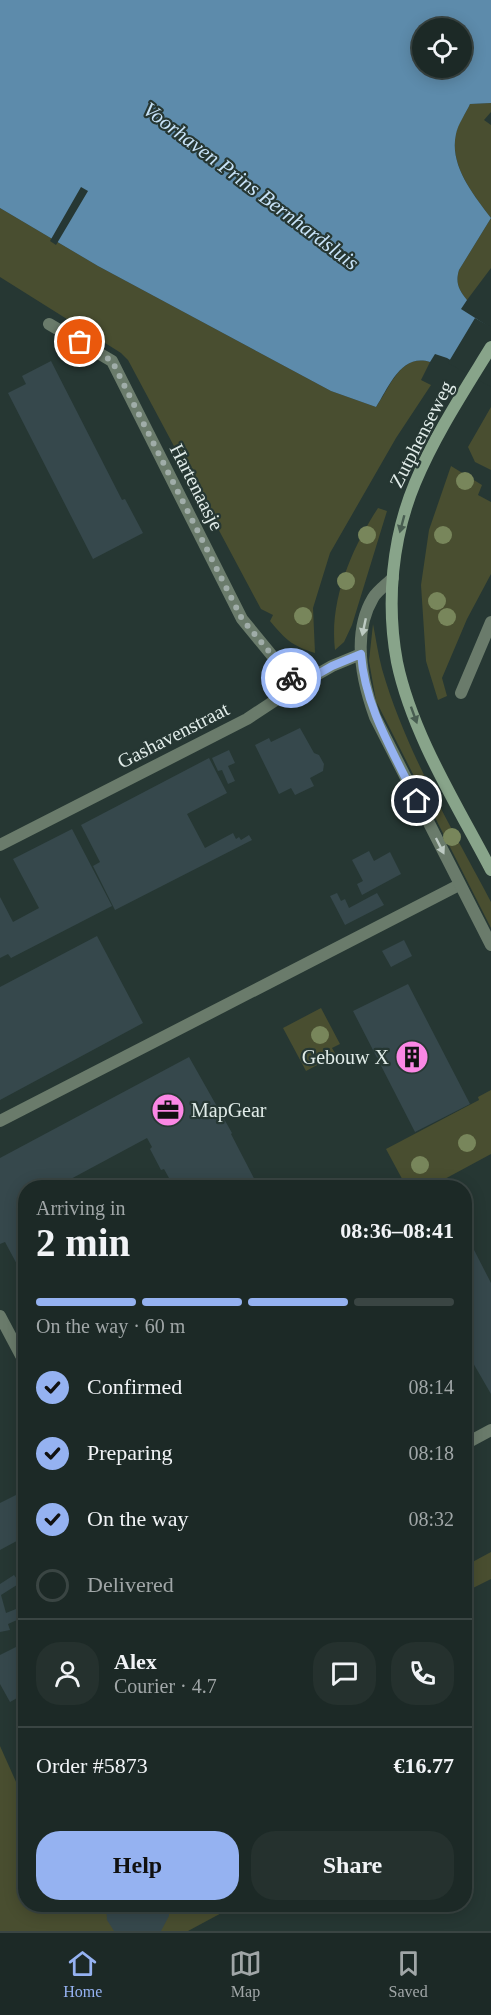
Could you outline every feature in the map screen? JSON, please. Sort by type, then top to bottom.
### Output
[{"type":"street","name":"Hartenaasje","points":[[49,324],[112,361],[242,619],[297,686]]},
{"type":"street","name":"Zutphenseweg","points":[[491,347],[432,448],[415,483],[399,533],[392,598],[397,663],[406,693],[424,740],[491,870]]},
{"type":"street","points":[[393,578],[373,597],[364,622],[361,654],[366,690],[375,717],[491,945]]},
{"type":"street","points":[[461,693],[491,622]]},
{"type":"street","name":"Gashavenstraat","points":[[0,845],[247,719],[332,666],[361,654]]},
{"type":"street","points":[[0,1122],[459,885]]},
{"type":"street","points":[[0,1316],[18,1350]]},
{"type":"street","points":[[472,1440],[491,1430]]},
{"type":"green space","points":[[491,103],[491,112],[484,120],[491,125],[491,218],[459,168],[455,145],[457,129],[470,104]]},
{"type":"green space","points":[[0,208],[98,266],[331,391],[376,407],[403,367],[420,361],[430,362],[421,380],[431,385],[396,438],[330,553],[313,608],[315,653],[300,648],[280,633],[270,621],[273,615],[261,609],[128,360],[121,353],[0,277]]},
{"type":"green space","points":[[491,218],[491,268],[467,300],[458,286],[459,270]]},
{"type":"green space","points":[[491,407],[491,470],[475,462],[468,447]]},
{"type":"green space","points":[[451,466],[482,485],[478,495],[491,502],[491,574],[467,619],[442,678],[447,696],[438,700],[426,661],[421,585],[429,530]]},
{"type":"green space","points":[[378,508],[387,511],[352,625],[344,642],[335,650],[336,612],[344,575],[359,540]]},
{"type":"green space","points":[[373,624],[382,669],[392,700],[430,788],[491,902],[491,928],[376,701],[369,661]]},
{"type":"green space","points":[[321,1008],[340,1044],[332,1048],[336,1055],[306,1071],[283,1028]]},
{"type":"green space","points":[[491,1090],[491,1154],[443,1180],[403,1180],[386,1149],[479,1100],[478,1097]]},
{"type":"green space","points":[[491,1552],[491,1579],[472,1588],[472,1562]]},
{"type":"green space","points":[[0,1746],[18,1786],[18,1912],[223,1912],[188,1931],[0,1931]]},
{"type":"water","name":"Voorhaven Prins Bernhardsluis","points":[[0,0],[491,0],[491,103],[470,104],[457,130],[455,146],[459,168],[464,179],[491,218],[459,270],[457,279],[460,290],[467,300],[461,309],[491,328],[491,384],[447,358],[435,354],[430,362],[411,362],[404,367],[391,382],[376,407],[331,391],[98,266],[0,208]]},
{"type":"pier","points":[[81,187],[88,191],[56,245],[50,241]]},
{"type":"pier","points":[[475,318],[491,327],[491,387],[448,363]]},
{"type":"building","points":[[51,361],[122,500],[125,499],[143,533],[93,559],[8,393],[26,384],[22,376]]},
{"type":"building","points":[[300,728],[314,753],[319,755],[324,764],[323,771],[310,778],[314,786],[295,795],[291,788],[279,794],[255,745],[269,738],[271,742]]},
{"type":"building","points":[[229,750],[235,763],[228,766],[235,781],[228,784],[222,770],[218,771],[212,758]]},
{"type":"building","points":[[209,758],[227,793],[187,814],[205,848],[233,833],[236,839],[239,837],[241,840],[249,835],[252,840],[115,910],[93,866],[100,862],[81,825]]},
{"type":"building","points":[[72,829],[112,906],[11,958],[8,954],[0,958],[0,897],[13,922],[39,908],[13,859]]},
{"type":"building","points":[[369,851],[374,861],[390,852],[401,874],[362,895],[357,884],[363,881],[352,860]]},
{"type":"building","points":[[337,893],[341,901],[345,899],[349,908],[377,893],[384,905],[345,925],[330,896]]},
{"type":"building","points":[[97,936],[143,1023],[0,1100],[0,987]]},
{"type":"building","points":[[404,940],[412,956],[391,967],[382,951]]},
{"type":"building","name":"Gebouw X","points":[[408,984],[470,1104],[415,1132],[353,1011]]},
{"type":"building","points":[[189,1057],[232,1133],[255,1180],[165,1180],[169,1178],[164,1169],[161,1170],[147,1138],[69,1180],[18,1180],[18,1266],[5,1242],[0,1244],[0,1158]]},
{"type":"building","points":[[472,1246],[491,1283],[491,1394],[472,1361]]},
{"type":"building","points":[[18,1494],[18,1540],[0,1550],[0,1503]]},
{"type":"building","points":[[14,1575],[18,1580],[18,1584],[1,1595],[6,1613],[18,1608],[18,1620],[8,1624],[10,1630],[0,1632],[0,1584]]},
{"type":"building","points":[[18,1646],[18,1698],[10,1702],[0,1684],[0,1655]]},
{"type":"building","points":[[106,1912],[169,1912],[161,1931],[114,1931],[107,1920]]},
{"type":"way so far","points":[[80,342],[112,361],[242,619],[291,678]]},
{"type":"place","name":"Gebouw X","points":[[412,1057]]},
{"type":"place","name":"MapGear","points":[[168,1110]]},
{"type":"route","points":[[291,678],[297,686],[332,666],[361,654],[362,672],[375,717],[417,801]]}]
